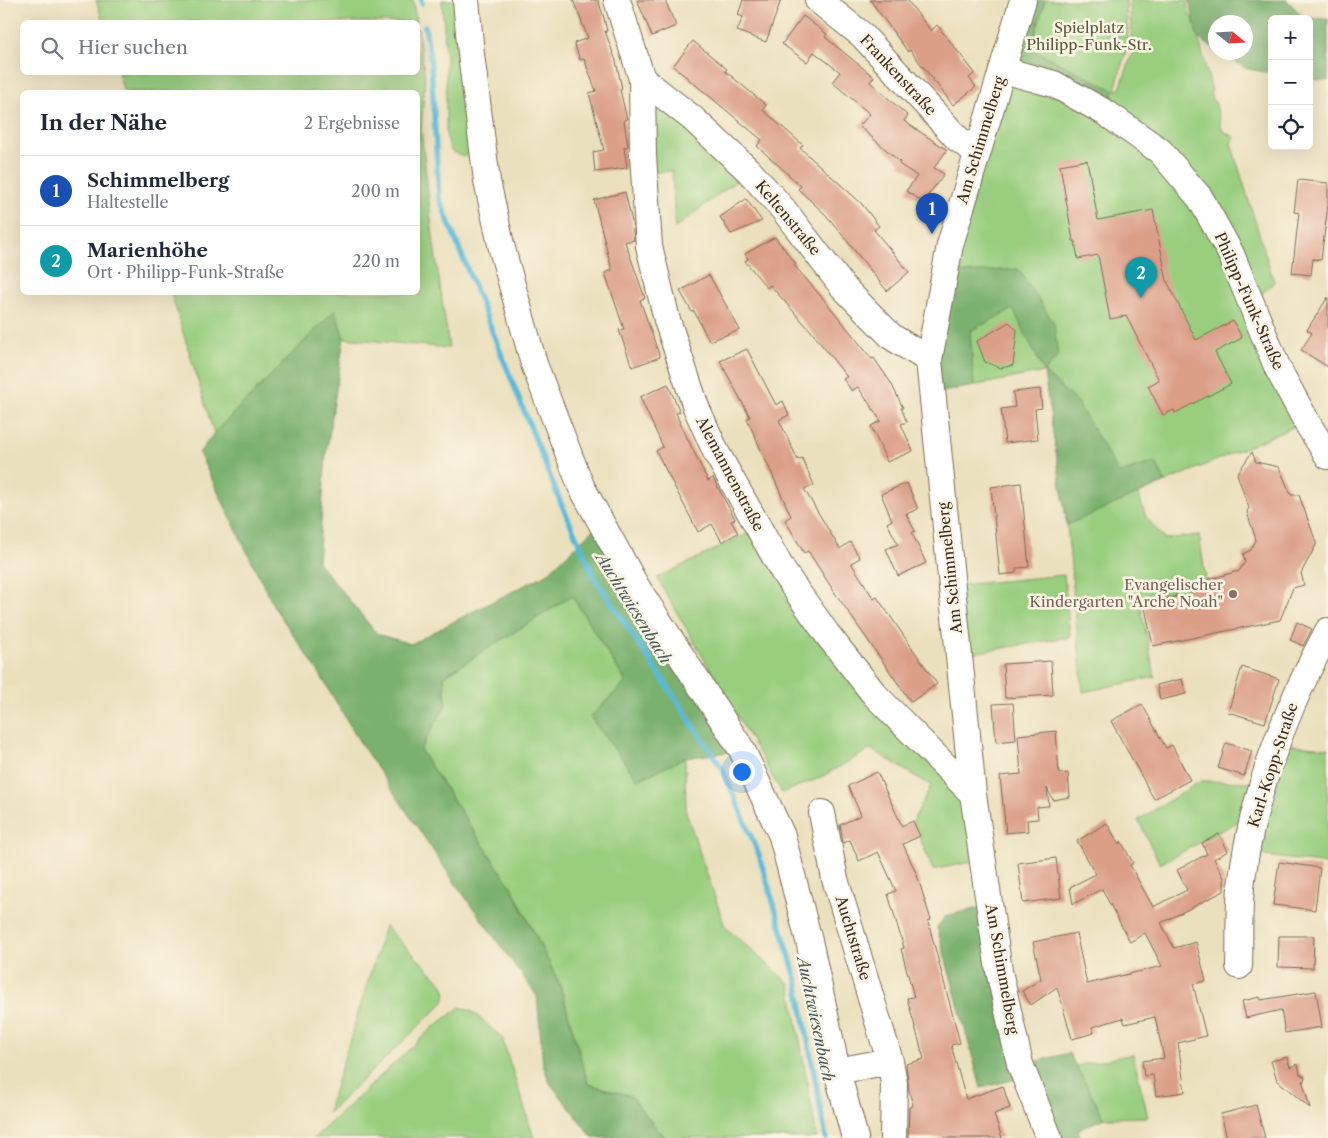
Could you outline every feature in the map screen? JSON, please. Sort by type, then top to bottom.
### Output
[{"type":"street","points":[[466,0],[471,54],[488,181],[502,249],[534,364],[581,486],[636,586],[742,750],[782,836],[810,945],[837,1071],[856,1138]]},
{"type":"street","name":"Alemannenstraße","points":[[617,0],[642,79],[643,155],[649,246],[667,320],[693,399],[716,452],[784,573],[827,634],[875,694],[973,794]]},
{"type":"street","name":"Frankenstraße","points":[[818,0],[862,35],[958,139],[977,152]]},
{"type":"street","name":"Am Schimmelberg","points":[[1023,0],[950,245],[929,360],[973,794],[999,971],[1020,1064],[1049,1138]]},
{"type":"street","name":"Philipp-Funk-Straße","points":[[1003,70],[1054,84],[1106,113],[1160,151],[1200,198],[1231,254],[1278,369],[1308,426],[1328,456]]},
{"type":"street","name":"Keltenstraße","points":[[642,79],[692,118],[749,171],[783,209],[843,287],[892,337],[929,360]]},
{"type":"street","name":"Karl-Kopp-Straße","points":[[1239,966],[1242,879],[1254,816],[1291,709],[1310,664],[1328,631]]},
{"type":"street","name":"Auchtstraße","points":[[822,813],[835,879],[890,1061],[894,1083],[893,1138]]},
{"type":"street","points":[[837,1071],[890,1061]]},
{"type":"green space","points":[[96,0],[413,0],[416,20],[102,20]]},
{"type":"green space","points":[[442,0],[454,0],[474,148],[465,157],[451,151],[446,134],[446,59]]},
{"type":"green space","points":[[1026,0],[1045,0],[1031,49],[1114,90],[1108,109],[1007,67]]},
{"type":"green space","name":"Spielplatz Philipp-Funk-Str.","points":[[1045,0],[1126,0],[1128,43],[1115,90],[1120,89],[1132,54],[1130,0],[1186,0],[1190,17],[1193,17],[1212,91],[1210,92],[1212,101],[1215,102],[1222,130],[1235,138],[1231,143],[1274,282],[1254,301],[1204,195],[1030,49]]},
{"type":"green space","points":[[1189,0],[1287,0],[1301,15],[1268,15],[1268,72],[1247,69],[1232,60],[1253,60],[1253,15],[1208,15],[1208,44],[1198,38]]},
{"type":"green space","points":[[1313,18],[1328,19],[1328,81],[1313,79]]},
{"type":"green space","points":[[420,43],[425,78],[421,130],[433,238],[449,348],[344,338],[335,311],[214,433],[172,295],[420,295],[420,90],[123,90],[119,75],[420,75]]},
{"type":"green space","points":[[1005,74],[1104,116],[1197,200],[1302,423],[1138,494],[1146,517],[1165,539],[1199,535],[1206,580],[1204,585],[1139,599],[1155,677],[1083,692],[1067,525],[1044,372],[935,393],[933,360]]},
{"type":"green space","points":[[642,79],[749,171],[675,228],[672,171],[644,173]]},
{"type":"green space","points":[[1018,269],[1054,323],[1058,356],[1044,372],[1013,309],[970,331],[974,386],[935,393],[947,274]]},
{"type":"green space","points":[[335,310],[344,338],[326,455],[318,562],[377,634],[411,644],[547,574],[601,522],[742,750],[685,758],[638,780],[590,717],[626,682],[572,596],[444,676],[446,704],[420,750],[513,890],[560,985],[588,1084],[631,1096],[664,1138],[593,1138],[550,1083],[543,1065],[537,996],[455,883],[359,741],[318,671],[274,607],[199,453],[214,433]]},
{"type":"green space","points":[[1044,372],[1077,402],[1119,473],[1156,462],[1165,482],[1067,525]]},
{"type":"green space","points":[[751,532],[970,797],[980,860],[933,870],[913,821],[931,786],[871,749],[819,778],[782,793],[657,578]]},
{"type":"green space","points":[[1064,575],[1070,637],[966,654],[960,585]]},
{"type":"green space","points":[[572,596],[626,682],[590,717],[638,779],[685,758],[686,812],[725,927],[790,984],[817,1138],[664,1138],[631,1096],[588,1084],[560,985],[513,890],[420,750],[446,704],[444,676]]},
{"type":"green space","points":[[1283,744],[1328,748],[1328,864],[1250,854]]},
{"type":"green space","points":[[1201,781],[1260,782],[1250,815],[1160,864],[1138,820]]},
{"type":"green space","points":[[986,906],[1020,1078],[981,1088],[937,927],[946,916]]},
{"type":"green space","points":[[385,926],[442,983],[445,998],[443,1003],[327,1114]]},
{"type":"green space","points":[[460,1007],[473,1012],[502,1038],[534,1138],[314,1138],[430,1030]]},
{"type":"green space","points":[[1069,1053],[1104,1118],[1078,1130],[1080,1138],[1057,1138],[1030,1063]]},
{"type":"green space","points":[[1133,1054],[1148,1117],[1104,1118],[1076,1066]]},
{"type":"building","points":[[573,0],[598,0],[604,18],[607,31],[605,31],[616,61],[627,119],[624,120],[628,147],[624,147],[627,168],[595,172],[593,152],[604,150],[589,93],[596,91],[584,59],[580,60],[574,43],[588,38]]},
{"type":"building","points":[[637,0],[665,0],[676,26],[652,36]]},
{"type":"building","points":[[743,0],[781,0],[766,42],[737,31],[743,17],[738,15]]},
{"type":"building","points":[[870,0],[907,0],[931,31],[937,25],[975,73],[969,78],[976,87],[953,105],[910,50],[908,52]]},
{"type":"building","points":[[803,16],[827,34],[825,37],[874,77],[870,82],[908,116],[904,121],[947,150],[934,168],[944,174],[923,202],[906,191],[917,176],[899,164],[900,162],[859,126],[870,114],[832,82],[840,72],[814,52],[807,62],[782,44]]},
{"type":"building","points":[[693,41],[766,105],[763,110],[803,145],[800,148],[861,203],[879,226],[874,230],[909,272],[887,291],[827,216],[798,189],[801,186],[757,146],[762,140],[673,66]]},
{"type":"building","points":[[1087,160],[1098,220],[1153,210],[1167,281],[1196,340],[1233,321],[1242,338],[1215,352],[1231,384],[1175,413],[1174,410],[1163,415],[1148,386],[1159,380],[1126,316],[1110,319],[1098,255],[1078,259],[1075,241],[1073,241],[1060,165]]},
{"type":"building","points":[[1298,180],[1328,183],[1328,205],[1321,260],[1313,259],[1311,275],[1292,273],[1299,213],[1294,212]]},
{"type":"building","points":[[625,192],[634,240],[625,242],[645,298],[640,300],[660,357],[632,367],[619,330],[624,329],[605,273],[612,270],[594,200]]},
{"type":"building","points":[[746,199],[762,221],[731,234],[720,217]]},
{"type":"building","points":[[775,237],[796,264],[794,265],[872,359],[874,358],[891,383],[903,408],[901,408],[907,422],[901,424],[913,451],[887,462],[871,426],[881,421],[858,387],[852,391],[843,379],[847,377],[810,330],[770,285],[767,288],[745,261],[748,259],[745,254]]},
{"type":"building","points":[[709,275],[740,330],[709,341],[694,311],[692,312],[680,291]]},
{"type":"building","points":[[1328,297],[1328,367],[1301,350],[1312,333],[1307,330]]},
{"type":"building","points":[[1009,322],[1017,330],[1013,365],[1001,368],[985,362],[977,341]]},
{"type":"building","points":[[747,349],[776,405],[783,401],[789,415],[779,420],[798,460],[802,458],[814,485],[804,489],[840,549],[850,542],[860,558],[851,563],[874,599],[877,597],[937,684],[911,702],[808,551],[804,553],[785,520],[791,516],[747,419],[750,417],[720,361]]},
{"type":"building","points":[[668,384],[680,412],[676,413],[680,423],[708,481],[713,478],[735,519],[731,521],[738,533],[722,542],[712,524],[698,532],[656,451],[663,447],[640,397]]},
{"type":"building","points":[[1040,389],[1042,408],[1035,409],[1038,439],[1005,443],[1001,409],[1015,407],[1013,392]]},
{"type":"building","name":"Evangelischer Kindergarten \"Arche Noah\"","points":[[1252,452],[1256,462],[1279,467],[1291,495],[1299,495],[1316,542],[1301,573],[1304,585],[1293,588],[1280,620],[1153,646],[1144,603],[1176,597],[1175,592],[1204,585],[1206,580],[1239,571],[1245,562],[1243,554],[1251,550],[1256,540],[1247,512],[1249,508],[1237,474]]},
{"type":"building","points":[[907,483],[918,509],[906,514],[915,531],[912,533],[926,563],[898,576],[886,549],[898,544],[887,523],[892,520],[881,494]]},
{"type":"building","points":[[1021,483],[1029,567],[1016,568],[1016,573],[1000,575],[991,487]]},
{"type":"building","points":[[1297,622],[1312,629],[1303,646],[1290,640]]},
{"type":"building","points":[[1051,661],[1053,695],[1005,698],[1003,664]]},
{"type":"building","points":[[1242,667],[1279,679],[1265,723],[1228,712]]},
{"type":"building","points":[[1182,679],[1186,694],[1160,700],[1157,685]]},
{"type":"building","points":[[1013,703],[1016,740],[996,742],[993,704]]},
{"type":"building","points":[[1142,704],[1166,748],[1172,745],[1190,780],[1154,799],[1111,721]]},
{"type":"building","points":[[1056,731],[1059,774],[1068,773],[1070,797],[1053,800],[1047,788],[1049,806],[1037,807],[1038,819],[1027,820],[1028,831],[1006,833],[1000,776],[1021,774],[1018,735]]},
{"type":"building","points":[[1226,743],[1252,751],[1244,776],[1218,768]]},
{"type":"building","points":[[877,772],[902,826],[913,821],[920,836],[903,844],[917,875],[931,920],[928,921],[960,1043],[951,1045],[966,1099],[1003,1086],[1010,1108],[994,1114],[1002,1138],[908,1138],[909,1107],[913,1106],[906,1064],[924,1059],[907,998],[914,997],[901,949],[904,948],[888,894],[896,891],[878,852],[859,861],[850,840],[843,843],[840,825],[861,815],[848,786]]},
{"type":"building","points":[[1107,823],[1119,844],[1121,841],[1133,863],[1130,865],[1153,907],[1187,890],[1177,870],[1207,854],[1202,843],[1219,834],[1228,851],[1214,859],[1224,878],[1224,891],[1161,923],[1174,948],[1196,942],[1206,981],[1193,984],[1206,1036],[1178,1043],[1185,1092],[1156,1096],[1153,1075],[1144,1076],[1142,1061],[1164,1058],[1155,1017],[1125,1024],[1123,1018],[1092,1027],[1094,1033],[1072,1039],[1057,987],[1031,1005],[1022,991],[1041,979],[1033,942],[1076,933],[1087,984],[1162,966],[1145,933],[1130,942],[1102,889],[1073,904],[1070,887],[1096,874],[1077,841]]},
{"type":"building","points":[[1056,858],[1061,898],[1023,903],[1018,863]]},
{"type":"building","points":[[1279,862],[1320,868],[1315,910],[1273,905]]},
{"type":"building","points":[[1279,936],[1314,936],[1313,968],[1278,967]]},
{"type":"building","points":[[1316,991],[1322,1027],[1285,1033],[1281,1010],[1246,1018],[1242,1001],[1260,997],[1261,1000]]},
{"type":"building","points":[[1287,1057],[1290,1067],[1298,1064],[1300,1074],[1305,1077],[1303,1083],[1310,1108],[1277,1080],[1271,1061]]},
{"type":"building","points":[[1256,1105],[1265,1138],[1227,1138],[1221,1114]]},
{"type":"waterway","name":"Auchtwiesenbach","points":[[425,26],[431,64],[439,198],[560,501],[595,578],[722,768],[759,855],[797,981],[826,1138]]},
{"type":"place","name":"Schimmelberg","points":[[932,234]]},
{"type":"place","name":"Marienhöhe","points":[[1141,298]]},
{"type":"place","name":"Evangelischer Kindergarten \"Arche Noah\"","points":[[1233,594]]}]
